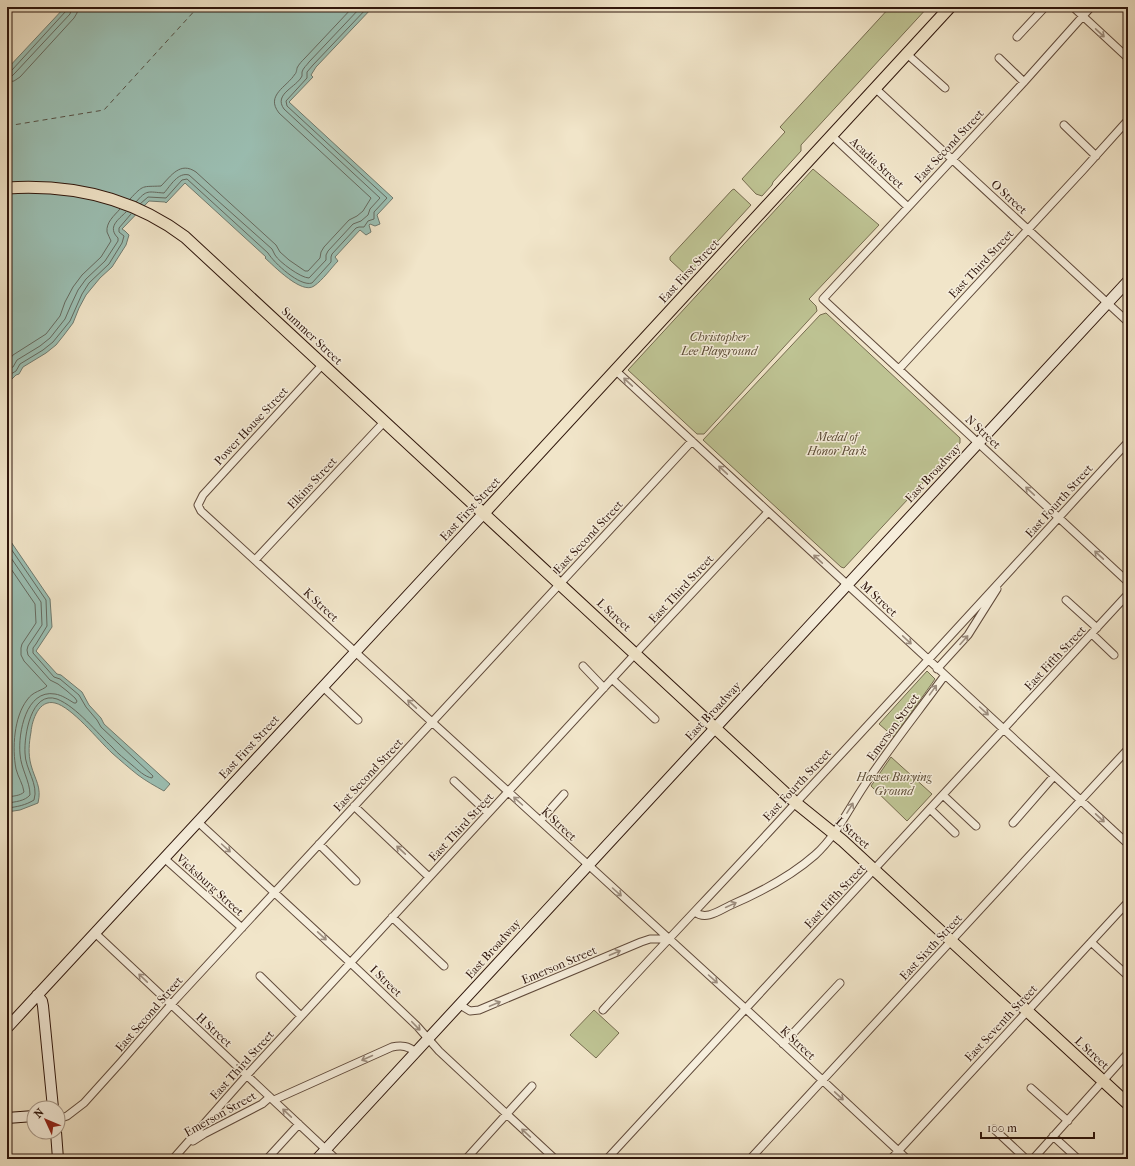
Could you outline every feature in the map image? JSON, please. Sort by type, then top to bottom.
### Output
[{"type":"main road","name":"East First Street","points":[[7,1028],[950,7]]},
{"type":"main road","name":"Summer Street","points":[[7,188],[43,187],[74,190],[109,198],[144,212],[168,225],[188,239],[560,583]]},
{"type":"main road","name":"East Broadway","points":[[317,1159],[1128,281]]},
{"type":"main road","name":"L Street","points":[[560,583],[796,803],[835,834],[952,940],[1128,1104]]},
{"type":"main road","points":[[37,995],[42,1001],[43,1006],[52,1100]]},
{"type":"main road","points":[[7,1118],[26,1117]]},
{"type":"main road","points":[[57,1140],[58,1159]]},
{"type":"street","points":[[1018,37],[1045,7]]},
{"type":"street","points":[[1073,7],[1128,58]]},
{"type":"street","name":"East Second Street","points":[[823,299],[1024,82],[1091,7]]},
{"type":"street","points":[[907,54],[945,88]]},
{"type":"street","points":[[999,58],[1024,82]]},
{"type":"street","name":"O Street","points":[[875,88],[1128,322]]},
{"type":"street","name":"East Third Street","points":[[899,369],[1128,120]]},
{"type":"street","points":[[1064,125],[1096,156]]},
{"type":"street","name":"Acadia Street","points":[[831,135],[908,207]]},
{"type":"street","name":"N Street","points":[[823,299],[1128,582]]},
{"type":"street","name":"Power House Street","points":[[198,505],[203,495],[323,364]]},
{"type":"street","name":"M Street","points":[[615,370],[1128,844]]},
{"type":"street","name":"Elkins Street","points":[[255,560],[384,421]]},
{"type":"street","name":"East Second Street","points":[[66,1117],[84,1103],[171,1004],[692,441]]},
{"type":"street","name":"East Fourth Street","points":[[603,1010],[796,803],[1128,442]]},
{"type":"street","name":"K Street","points":[[198,505],[203,513],[746,1009],[907,1159]]},
{"type":"street","name":"East Third Street","points":[[173,1159],[247,1075],[392,917],[768,512]]},
{"type":"street","name":"East Fourth Street","points":[[938,669],[968,635],[1007,574]]},
{"type":"street","name":"East Fifth Street","points":[[607,1159],[1128,594]]},
{"type":"street","points":[[1066,600],[1095,631],[1114,655]]},
{"type":"street","points":[[583,666],[604,688]]},
{"type":"street","name":"Emerson Street","points":[[695,912],[701,916],[710,915],[757,893],[776,883],[810,859],[824,846],[835,834],[864,786],[944,675]]},
{"type":"street","points":[[612,679],[655,719]]},
{"type":"street","points":[[323,687],[358,720]]},
{"type":"street","name":"East Sixth Street","points":[[750,1159],[1081,800],[1127,753]]},
{"type":"street","points":[[1013,823],[1054,776]]},
{"type":"street","points":[[454,780],[488,813]]},
{"type":"street","points":[[540,821],[564,794]]},
{"type":"street","points":[[943,795],[976,826]]},
{"type":"street","points":[[354,806],[429,877]]},
{"type":"street","points":[[930,809],[955,833]]},
{"type":"street","name":"I Street","points":[[198,822],[351,962],[417,1026],[436,1048],[555,1159]]},
{"type":"street","points":[[319,844],[356,881]]},
{"type":"street","name":"Vicksburg Street","points":[[164,858],[242,928]]},
{"type":"street","name":"East Seventh Street","points":[[891,1159],[1128,902]]},
{"type":"street","points":[[392,917],[444,966]]},
{"type":"street","name":"H Street","points":[[95,933],[336,1159]]},
{"type":"street","name":"Emerson Street","points":[[460,1005],[470,1012],[480,1010],[642,942],[650,939],[668,939]]},
{"type":"street","points":[[1091,942],[1128,976]]},
{"type":"street","points":[[260,976],[301,1016]]},
{"type":"street","points":[[783,1044],[840,983]]},
{"type":"street","name":"Emerson Street","points":[[180,1151],[199,1136],[272,1098],[392,1047],[402,1045],[416,1052]]},
{"type":"street","points":[[1033,1159],[1068,1121],[1102,1080],[1128,1053]]},
{"type":"street","points":[[466,1159],[532,1086]]},
{"type":"street","points":[[1031,1088],[1068,1121]]},
{"type":"street","points":[[267,1159],[299,1124]]},
{"type":"street","points":[[994,1128],[1026,1159]]},
{"type":"street","points":[[1054,1136],[1078,1159]]},
{"type":"green space","points":[[890,7],[928,7],[801,145],[801,151],[762,196],[756,194],[742,179],[785,132],[780,127]]},
{"type":"green space","name":"Christopher Lee Playground","points":[[813,169],[879,225],[809,299],[816,306],[817,311],[704,434],[697,434],[628,370]]},
{"type":"green space","points":[[734,189],[751,205],[696,265],[696,268],[690,274],[685,274],[670,260],[670,257]]},
{"type":"green space","name":"Medal of Honor Park","points":[[826,313],[960,438],[960,443],[844,568],[841,567],[703,440],[820,315]]},
{"type":"green space","points":[[927,671],[935,679],[894,737],[879,724]]},
{"type":"green space","name":"Hawes Burying Ground","points":[[891,757],[932,794],[907,821],[871,786]]},
{"type":"green space","points":[[594,1010],[619,1033],[596,1058],[570,1035]]},
{"type":"water","points":[[65,7],[373,7],[316,67],[311,75],[313,77],[289,102],[393,198],[377,215],[380,224],[375,226],[370,224],[371,232],[366,235],[360,230],[335,257],[338,261],[321,281],[309,288],[303,287],[288,278],[275,267],[185,183],[166,203],[149,201],[122,229],[129,235],[126,245],[112,267],[100,278],[86,295],[73,323],[56,345],[23,367],[19,374],[11,380],[7,377],[7,69]]},
{"type":"water","points":[[7,536],[50,599],[52,627],[36,651],[57,674],[61,675],[82,692],[89,705],[101,718],[104,724],[170,784],[164,791],[128,767],[112,753],[77,717],[62,706],[55,703],[49,703],[41,707],[37,712],[33,722],[30,740],[30,761],[39,788],[38,803],[20,810],[7,812]]},
{"type":"ferry route","points":[[7,126],[104,110],[198,7]]}]
